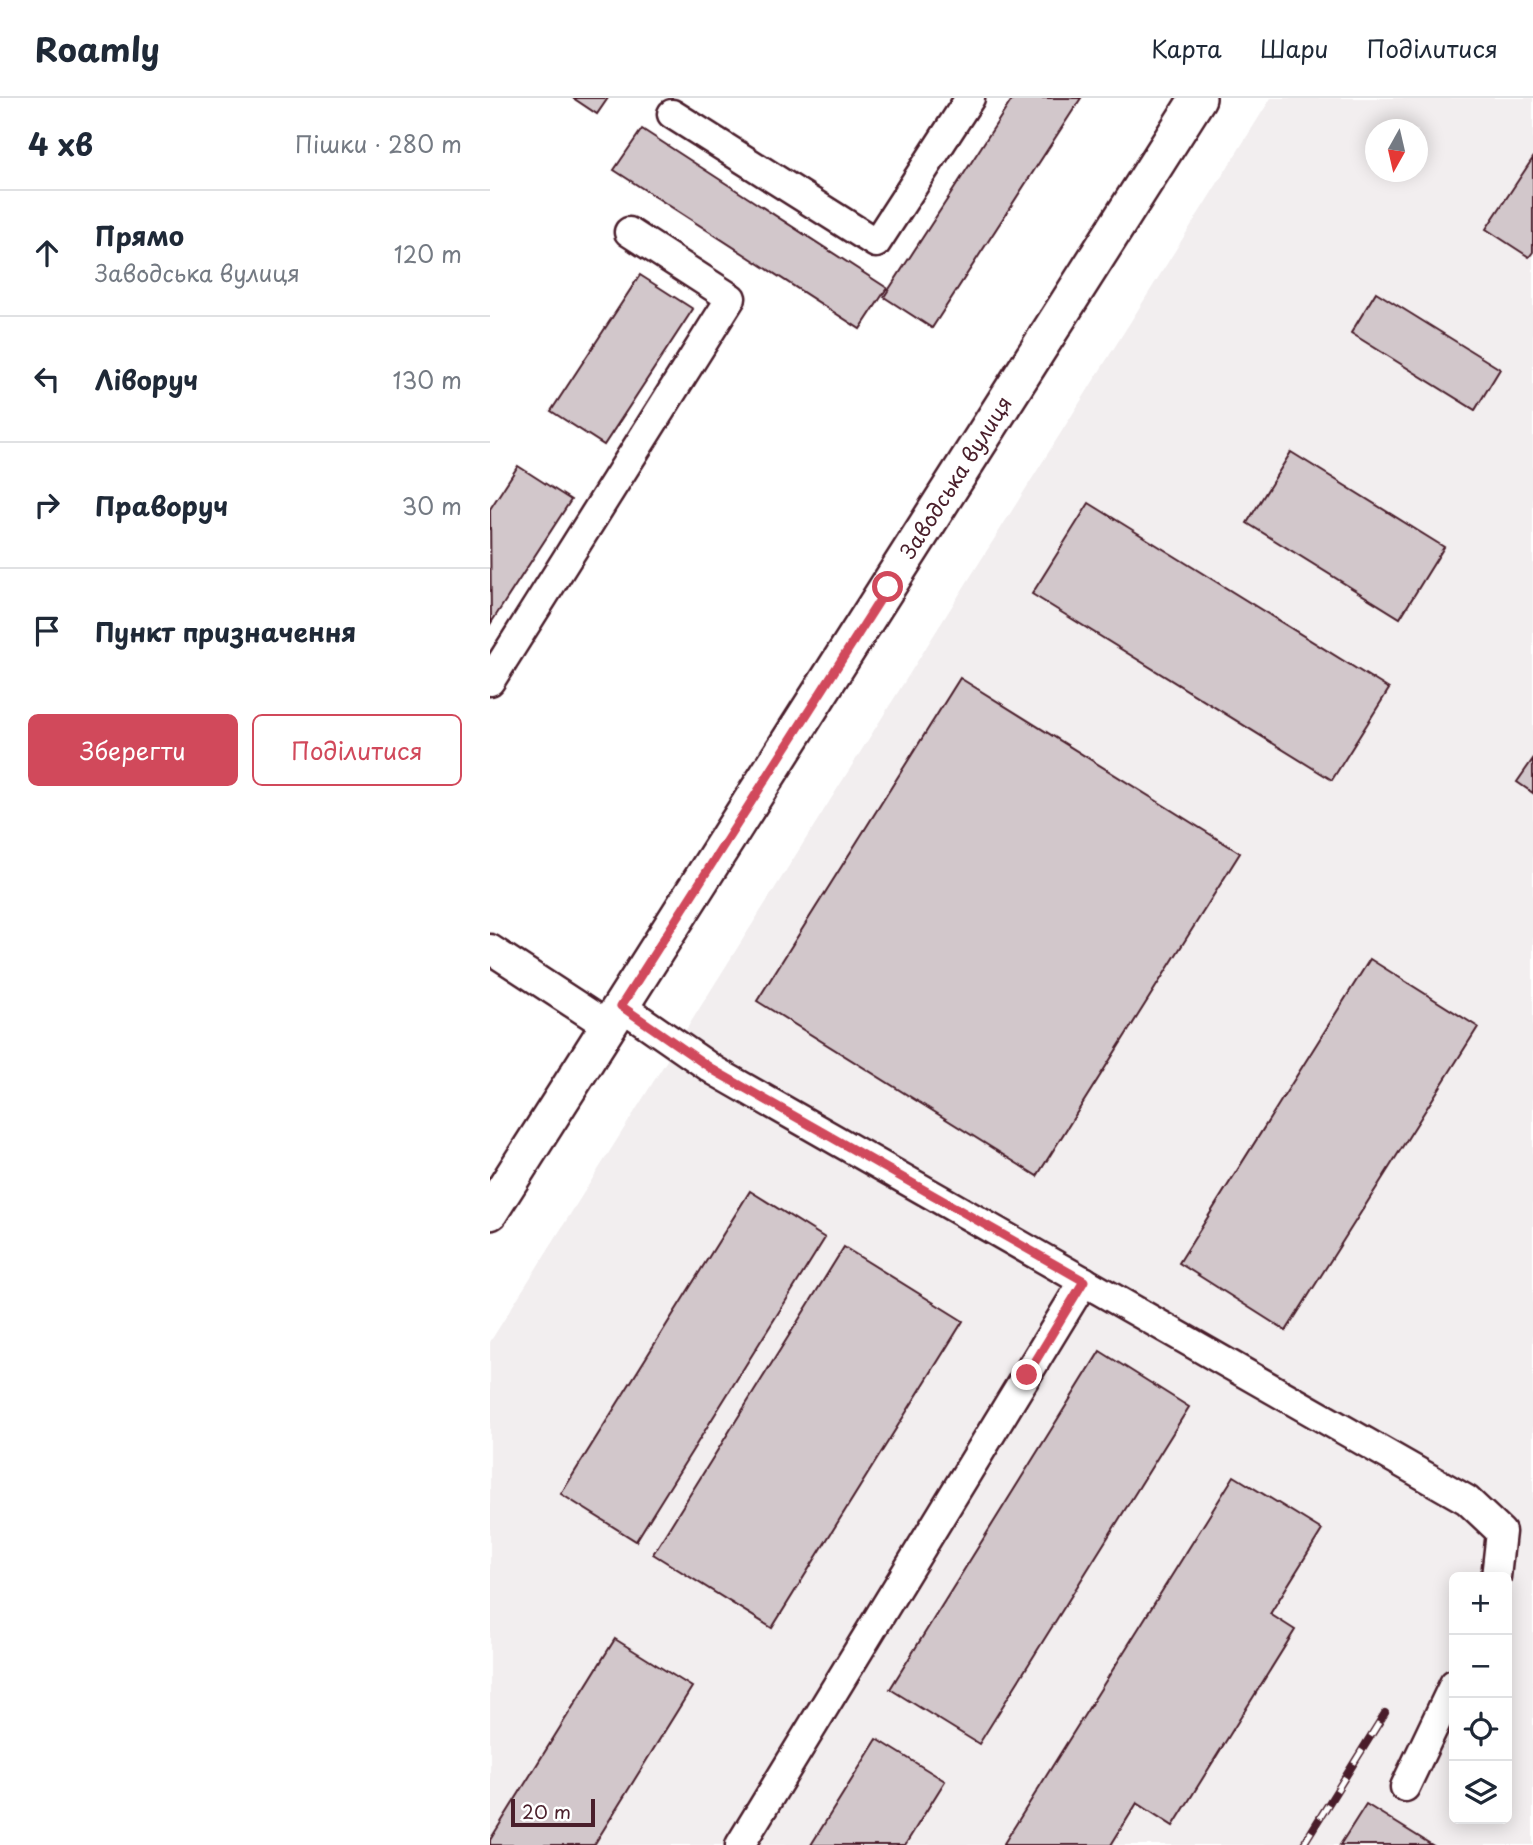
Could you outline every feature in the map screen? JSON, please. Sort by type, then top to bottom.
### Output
[{"type":"main road","name":"Заводська вулиця","points":[[490,1212],[1198,98]]},
{"type":"street","points":[[672,114],[876,243],[971,98]]},
{"type":"street","points":[[490,679],[731,298],[629,232]]},
{"type":"street","points":[[490,949],[715,1071],[1466,1500],[1501,1532],[1497,1572]]},
{"type":"street","points":[[740,1845],[1084,1281]]},
{"type":"street","points":[[1405,1787],[1449,1695]]},
{"type":"shaded area","points":[[1271,98],[1533,98],[1533,1845],[490,1845],[490,1342]]},
{"type":"building","points":[[573,98],[608,98],[597,114]]},
{"type":"building","points":[[1013,98],[1081,98],[932,328],[884,297]]},
{"type":"building","points":[[642,129],[887,288],[860,329],[614,170]]},
{"type":"building","points":[[1533,158],[1533,252],[1529,257],[1486,229]]},
{"type":"building","points":[[640,275],[693,309],[604,445],[551,411]]},
{"type":"building","points":[[1376,292],[1500,369],[1475,410],[1351,333]]},
{"type":"building","points":[[1291,452],[1444,547],[1400,618],[1247,523]]},
{"type":"building","points":[[518,466],[571,500],[491,623],[490,509]]},
{"type":"building","points":[[1089,503],[1389,689],[1332,780],[1032,594]]},
{"type":"building","points":[[960,678],[1240,853],[1037,1176],[757,1001]]},
{"type":"building","points":[[1533,759],[1533,793],[1517,782]]},
{"type":"building","points":[[1370,959],[1478,1027],[1286,1331],[1179,1263]]},
{"type":"building","points":[[750,1191],[825,1238],[636,1541],[561,1494]]},
{"type":"building","points":[[844,1247],[963,1321],[772,1628],[653,1554]]},
{"type":"building","points":[[1100,1351],[1189,1407],[979,1744],[890,1689]]},
{"type":"building","points":[[1234,1476],[1322,1530],[1270,1614],[1295,1630],[1173,1826],[1137,1803],[1111,1845],[1003,1845]]},
{"type":"building","points":[[615,1639],[692,1687],[594,1845],[490,1845],[490,1840]]},
{"type":"building","points":[[877,1739],[945,1781],[905,1845],[811,1845]]},
{"type":"building","points":[[1366,1804],[1432,1845],[1340,1845]]},
{"type":"railway","points":[[1303,1845],[1385,1713]]},
{"type":"route","points":[[888,587],[621,1006],[715,1071],[1084,1281],[1027,1375]]}]
